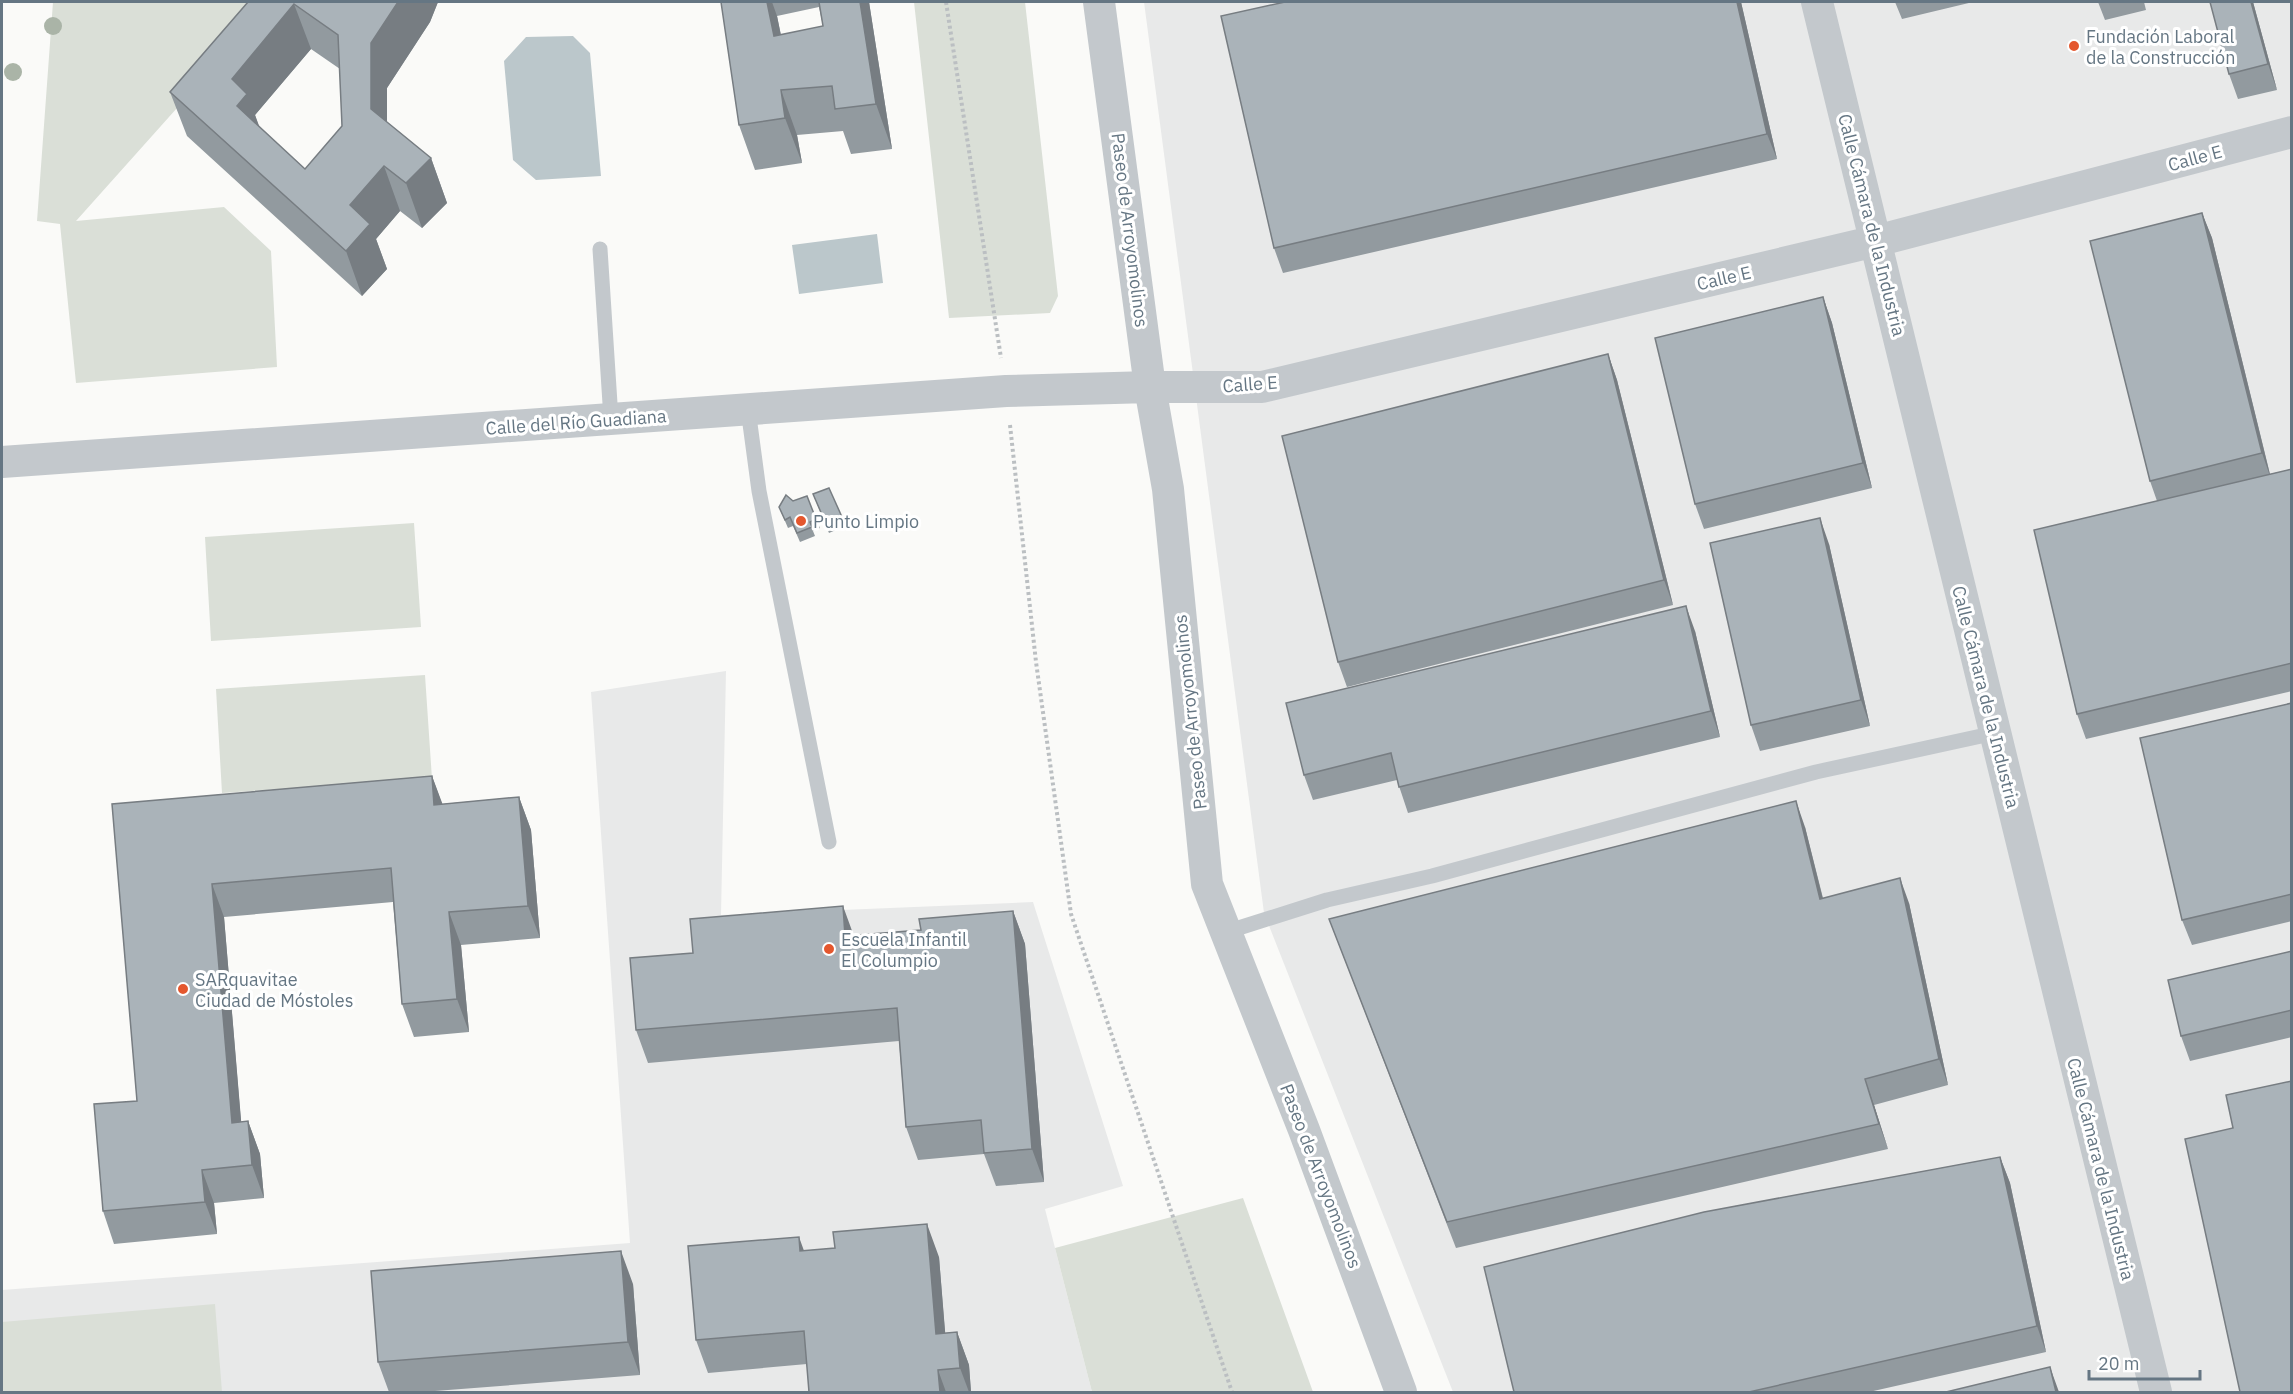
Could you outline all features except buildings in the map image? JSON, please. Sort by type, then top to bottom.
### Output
[{"type":"street","name":"Paseo de Arroyomolinos","points":[[1100,2],[1150,387],[1168,489],[1207,885],[1304,1130],[1401,1392]]},
{"type":"street","name":"Calle Cámara de la Industria","points":[[1817,2],[2156,1392]]},
{"type":"street","name":"Calle E","points":[[1150,387],[1262,387],[1876,241],[2292,132]]},
{"type":"street","name":"Calle del Río Guadiana","points":[[2,462],[1006,391],[1150,387]]},
{"type":"lane","points":[[600,249],[611,419]]},
{"type":"lane","points":[[748,410],[759,492],[829,842]]},
{"type":"lane","points":[[1226,932],[1327,900],[1432,876],[1816,772],[1995,733]]},
{"type":"path","points":[[946,2],[1006,391],[1036,662],[1071,914],[1232,1392]]},
{"type":"shaded area","points":[[53,2],[267,2],[211,70],[76,221],[224,207],[271,251],[277,367],[76,383],[60,224],[37,221]]},
{"type":"shaded area","points":[[914,2],[1025,2],[1058,296],[1050,313],[949,318]]},
{"type":"shaded area","points":[[1144,2],[2291,2],[2291,1392],[1453,1392],[1264,913]]},
{"type":"shaded area","points":[[573,36],[590,53],[601,176],[536,180],[513,160],[504,61],[526,37]]},
{"type":"shaded area","points":[[877,234],[883,283],[799,294],[792,245]]},
{"type":"shaded area","points":[[414,523],[421,627],[211,641],[205,537]]},
{"type":"shaded area","points":[[726,671],[721,915],[1033,902],[1123,1186],[1045,1209],[1092,1392],[2,1392],[2,1290],[630,1243],[591,692]]},
{"type":"shaded area","points":[[425,675],[432,779],[222,793],[216,689]]},
{"type":"shaded area","points":[[1243,1198],[1313,1392],[1092,1392],[1055,1248]]},
{"type":"shaded area","points":[[215,1304],[222,1392],[3,1392],[2,1322]]},
{"type":"place","name":"Fundación Laboral de la Construcción","points":[[2074,46]]},
{"type":"place","name":"Punto Limpio","points":[[801,521]]},
{"type":"place","name":"Escuela Infantil El Columpio","points":[[829,949]]},
{"type":"place","name":"SARquavitae Ciudad de Móstoles","points":[[183,989]]}]
